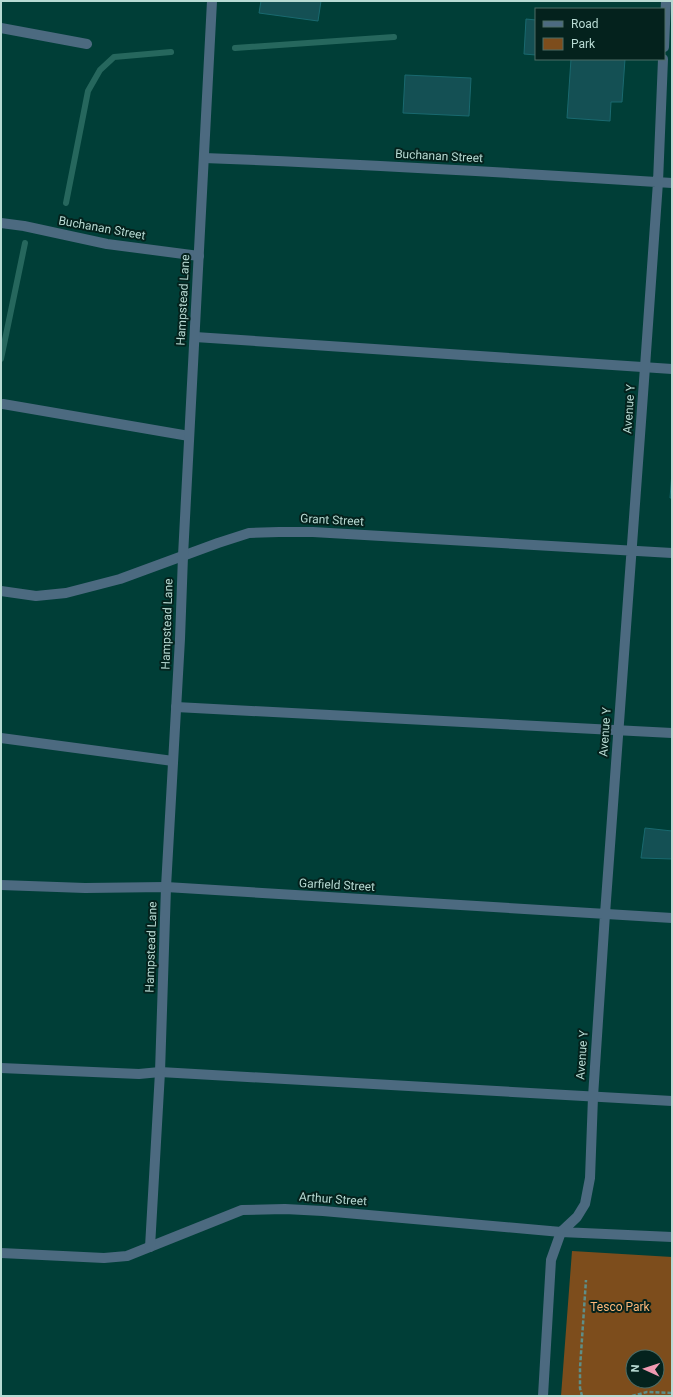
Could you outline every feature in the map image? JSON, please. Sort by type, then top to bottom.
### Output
[{"type":"street","name":"Hampstead Lane","points":[[150,1248],[160,1072],[166,887],[212,1]]},
{"type":"street","points":[[665,24],[666,1]]},
{"type":"street","points":[[1,28],[87,44]]},
{"type":"street","name":"Avenue Y","points":[[543,1396],[551,1260],[561,1232],[577,1217],[585,1204],[590,1178],[593,1096],[605,914],[658,182],[663,60]]},
{"type":"street","name":"Buchanan Street","points":[[204,158],[507,172],[672,183]]},
{"type":"street","name":"Buchanan Street","points":[[1,223],[24,226],[107,244],[199,256]]},
{"type":"street","points":[[194,337],[672,369]]},
{"type":"street","points":[[3,404],[189,436]]},
{"type":"street","name":"Grant Street","points":[[1,591],[36,596],[66,593],[120,579],[249,534],[279,532],[321,532],[672,553]]},
{"type":"street","points":[[176,707],[672,733]]},
{"type":"street","points":[[1,738],[173,760]]},
{"type":"street","name":"Garfield Street","points":[[1,885],[86,888],[166,887],[672,918]]},
{"type":"street","points":[[1,1068],[139,1074],[160,1072],[672,1101]]},
{"type":"street","name":"Arthur Street","points":[[1,1253],[104,1258],[127,1256],[242,1210],[285,1209],[323,1211],[561,1232],[672,1237]]},
{"type":"path","points":[[582,1396],[580,1388],[580,1368],[586,1280]]},
{"type":"path","points":[[632,1396],[647,1392],[672,1393]]},
{"type":"green space","name":"Tesco Park","points":[[572,1251],[672,1257],[672,1396],[561,1396]]},
{"type":"building","points":[[261,1],[321,1],[318,21],[259,13]]},
{"type":"building","points":[[526,19],[535,20],[535,55],[524,54]]},
{"type":"building","points":[[571,60],[625,60],[622,102],[611,102],[610,121],[567,118]]},
{"type":"building","points":[[405,75],[471,78],[469,116],[403,113]]},
{"type":"building","points":[[672,472],[672,498],[670,498]]},
{"type":"building","points":[[645,828],[672,831],[672,859],[641,858]]},
{"type":"waterway","points":[[235,48],[394,37]]},
{"type":"waterway","points":[[66,203],[88,91],[100,70],[114,57],[171,52]]},
{"type":"waterway","points":[[1,359],[25,243]]}]
